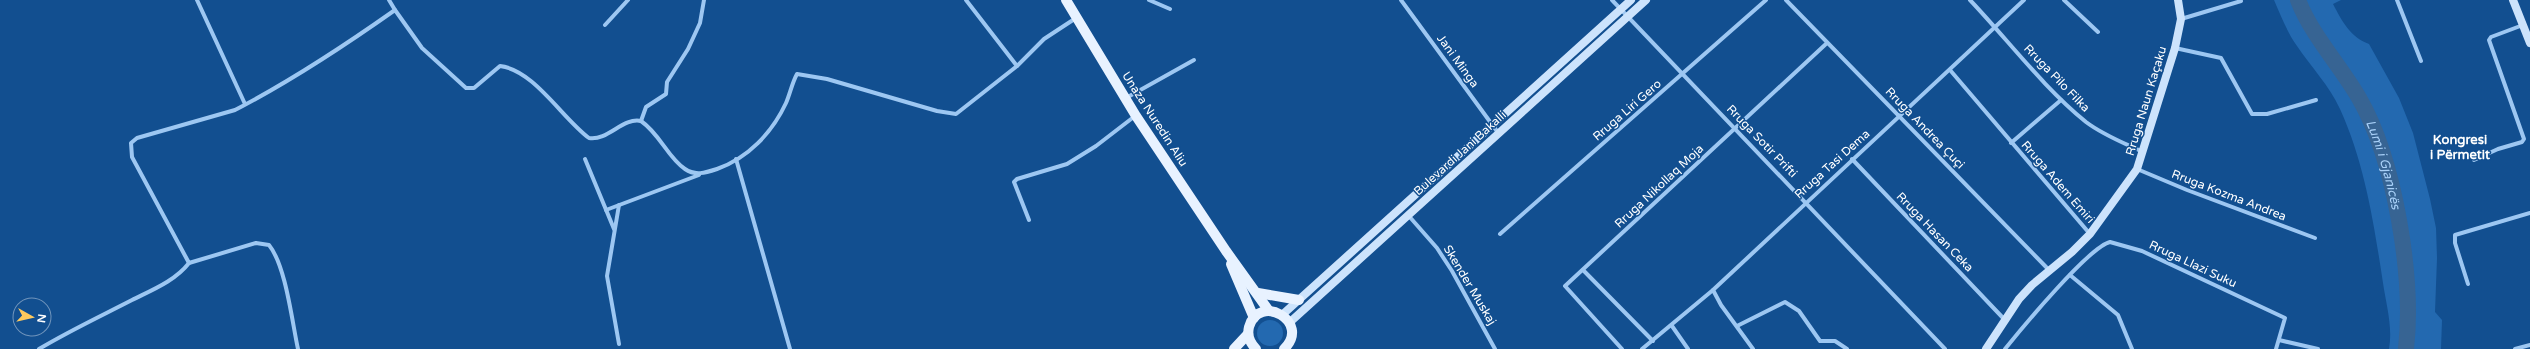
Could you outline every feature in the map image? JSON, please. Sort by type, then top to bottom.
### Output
[{"type":"main road","name":"Unaza Nuredin Aliu","points":[[1066,0],[1136,116],[1226,251],[1258,293],[1269,311]]},
{"type":"main road","name":"Bulevardi Jani Bakalli","points":[[1285,319],[1299,300],[1631,0]]},
{"type":"main road","name":"Bulevardi Jani Bakalli","points":[[1285,319],[1408,215],[1646,0]]},
{"type":"main road","name":"Rruga Naun Kaçaku","points":[[1986,349],[2004,319],[2032,285],[2072,252],[2090,234],[2137,169],[2144,152],[2175,48],[2181,19],[2178,0]]},
{"type":"main road","points":[[2513,0],[2530,43]]},
{"type":"main road","name":"Unaza Nuredin Aliu","points":[[1226,251],[1254,318]]},
{"type":"main road","points":[[1258,293],[1299,300]]},
{"type":"main road","points":[[1234,349],[1248,334],[1254,318],[1269,311],[1285,319],[1291,331],[1288,347]]},
{"type":"main road","points":[[1248,334],[1256,349]]},
{"type":"street","points":[[197,0],[245,104]]},
{"type":"street","points":[[389,0],[422,48],[466,88],[474,88],[495,68],[506,67],[514,69],[529,81],[589,138],[598,138],[630,121],[642,121],[658,135],[683,168],[692,173],[701,174]]},
{"type":"street","points":[[605,25],[628,0]]},
{"type":"street","points":[[642,121],[646,106],[666,94],[667,82],[688,49],[700,23],[704,0]]},
{"type":"street","points":[[966,0],[1017,66]]},
{"type":"street","points":[[1149,0],[1170,9]]},
{"type":"street","name":"Jani Minga","points":[[1401,0],[1499,134]]},
{"type":"street","name":"Rruga Sotir Prifti","points":[[1612,0],[1806,201],[1945,349]]},
{"type":"street","name":"Rruga Liri Gero","points":[[1500,234],[1766,0]]},
{"type":"street","name":"Rruga Andrea Çuçi","points":[[1786,0],[2049,270]]},
{"type":"street","name":"Rruga Pilo Filka","points":[[1970,0],[2061,100],[2087,123],[2109,136],[2144,152]]},
{"type":"street","name":"Rruga Tasi Dema","points":[[1642,349],[1672,326],[1713,290],[1806,201],[1950,70],[1994,26],[2024,0]]},
{"type":"street","points":[[2064,0],[2098,32]]},
{"type":"street","points":[[2398,0],[2421,61]]},
{"type":"street","points":[[2181,19],[2241,1]]},
{"type":"street","points":[[189,263],[132,157],[131,143],[137,138],[235,110],[297,76],[395,10]]},
{"type":"street","points":[[606,210],[720,168],[736,159],[765,136],[785,104],[797,74],[827,79],[936,111],[956,114],[1017,66],[1044,39],[1076,18]]},
{"type":"street","points":[[2474,160],[2498,149],[2522,142],[2524,138],[2489,40],[2491,37],[2523,25]]},
{"type":"street","name":"Rruga Nikollaq Moja","points":[[1622,349],[1566,286],[1827,43]]},
{"type":"street","points":[[2175,48],[2221,58],[2252,114],[2267,114],[2316,100]]},
{"type":"street","points":[[1125,99],[1194,60]]},
{"type":"street","name":"Rruga Adem Emiri","points":[[1950,70],[2090,234]]},
{"type":"street","name":"Rruga Adem Emiri","points":[[2011,143],[2061,100]]},
{"type":"street","points":[[1029,220],[1014,182],[1017,179],[1074,161],[1136,116]]},
{"type":"street","points":[[585,159],[614,230]]},
{"type":"street","points":[[736,159],[790,349]]},
{"type":"street","name":"Rruga Hasan Ceka","points":[[1852,159],[2004,319]]},
{"type":"street","name":"Rruga Kozma Andrea","points":[[2137,169],[2187,190],[2315,238]]},
{"type":"street","points":[[619,205],[607,276],[619,344]]},
{"type":"street","points":[[2468,284],[2455,243],[2455,235],[2530,213]]},
{"type":"street","name":"Skender Muskaj","points":[[1408,215],[1437,248],[1452,271],[1495,349]]},
{"type":"street","name":"Rruga Llazi Suku","points":[[2007,348],[2070,275],[2104,244],[2110,242],[2129,246],[2285,318],[2276,349]]},
{"type":"street","points":[[39,349],[65,333],[153,290],[184,269],[189,263],[256,243],[269,246],[275,255],[298,349]]},
{"type":"street","points":[[1583,270],[1653,341]]},
{"type":"street","points":[[2070,275],[2118,315],[2132,349]]},
{"type":"street","points":[[1713,290],[1721,305],[1753,349]]},
{"type":"street","points":[[1737,326],[1785,302],[1799,311],[1820,341],[1835,341],[1846,349]]},
{"type":"street","points":[[1672,326],[1688,349]]},
{"type":"street","points":[[2279,340],[2318,349]]},
{"type":"street","points":[[2515,349],[2530,345]]},
{"type":"shaded area","points":[[2274,0],[2341,0],[2333,4],[2347,28],[2362,41],[2369,44],[2399,98],[2413,133],[2436,228],[2437,258],[2435,312],[2442,320],[2441,349],[2389,349],[2389,316],[2368,194],[2356,151],[2336,100],[2293,41]]},
{"type":"shaded area","points":[[1270,320],[1279,324],[1283,333],[1279,342],[1270,346],[1261,342],[1257,333],[1261,324]]},
{"type":"waterway","name":"Lumi i Gjanicës","points":[[2298,0],[2318,38],[2359,98],[2372,124],[2383,153],[2392,186],[2404,255],[2408,320],[2406,349]]},
{"type":"district","name":"Kongresi i Përmetit","points":[[2460,146]]}]
